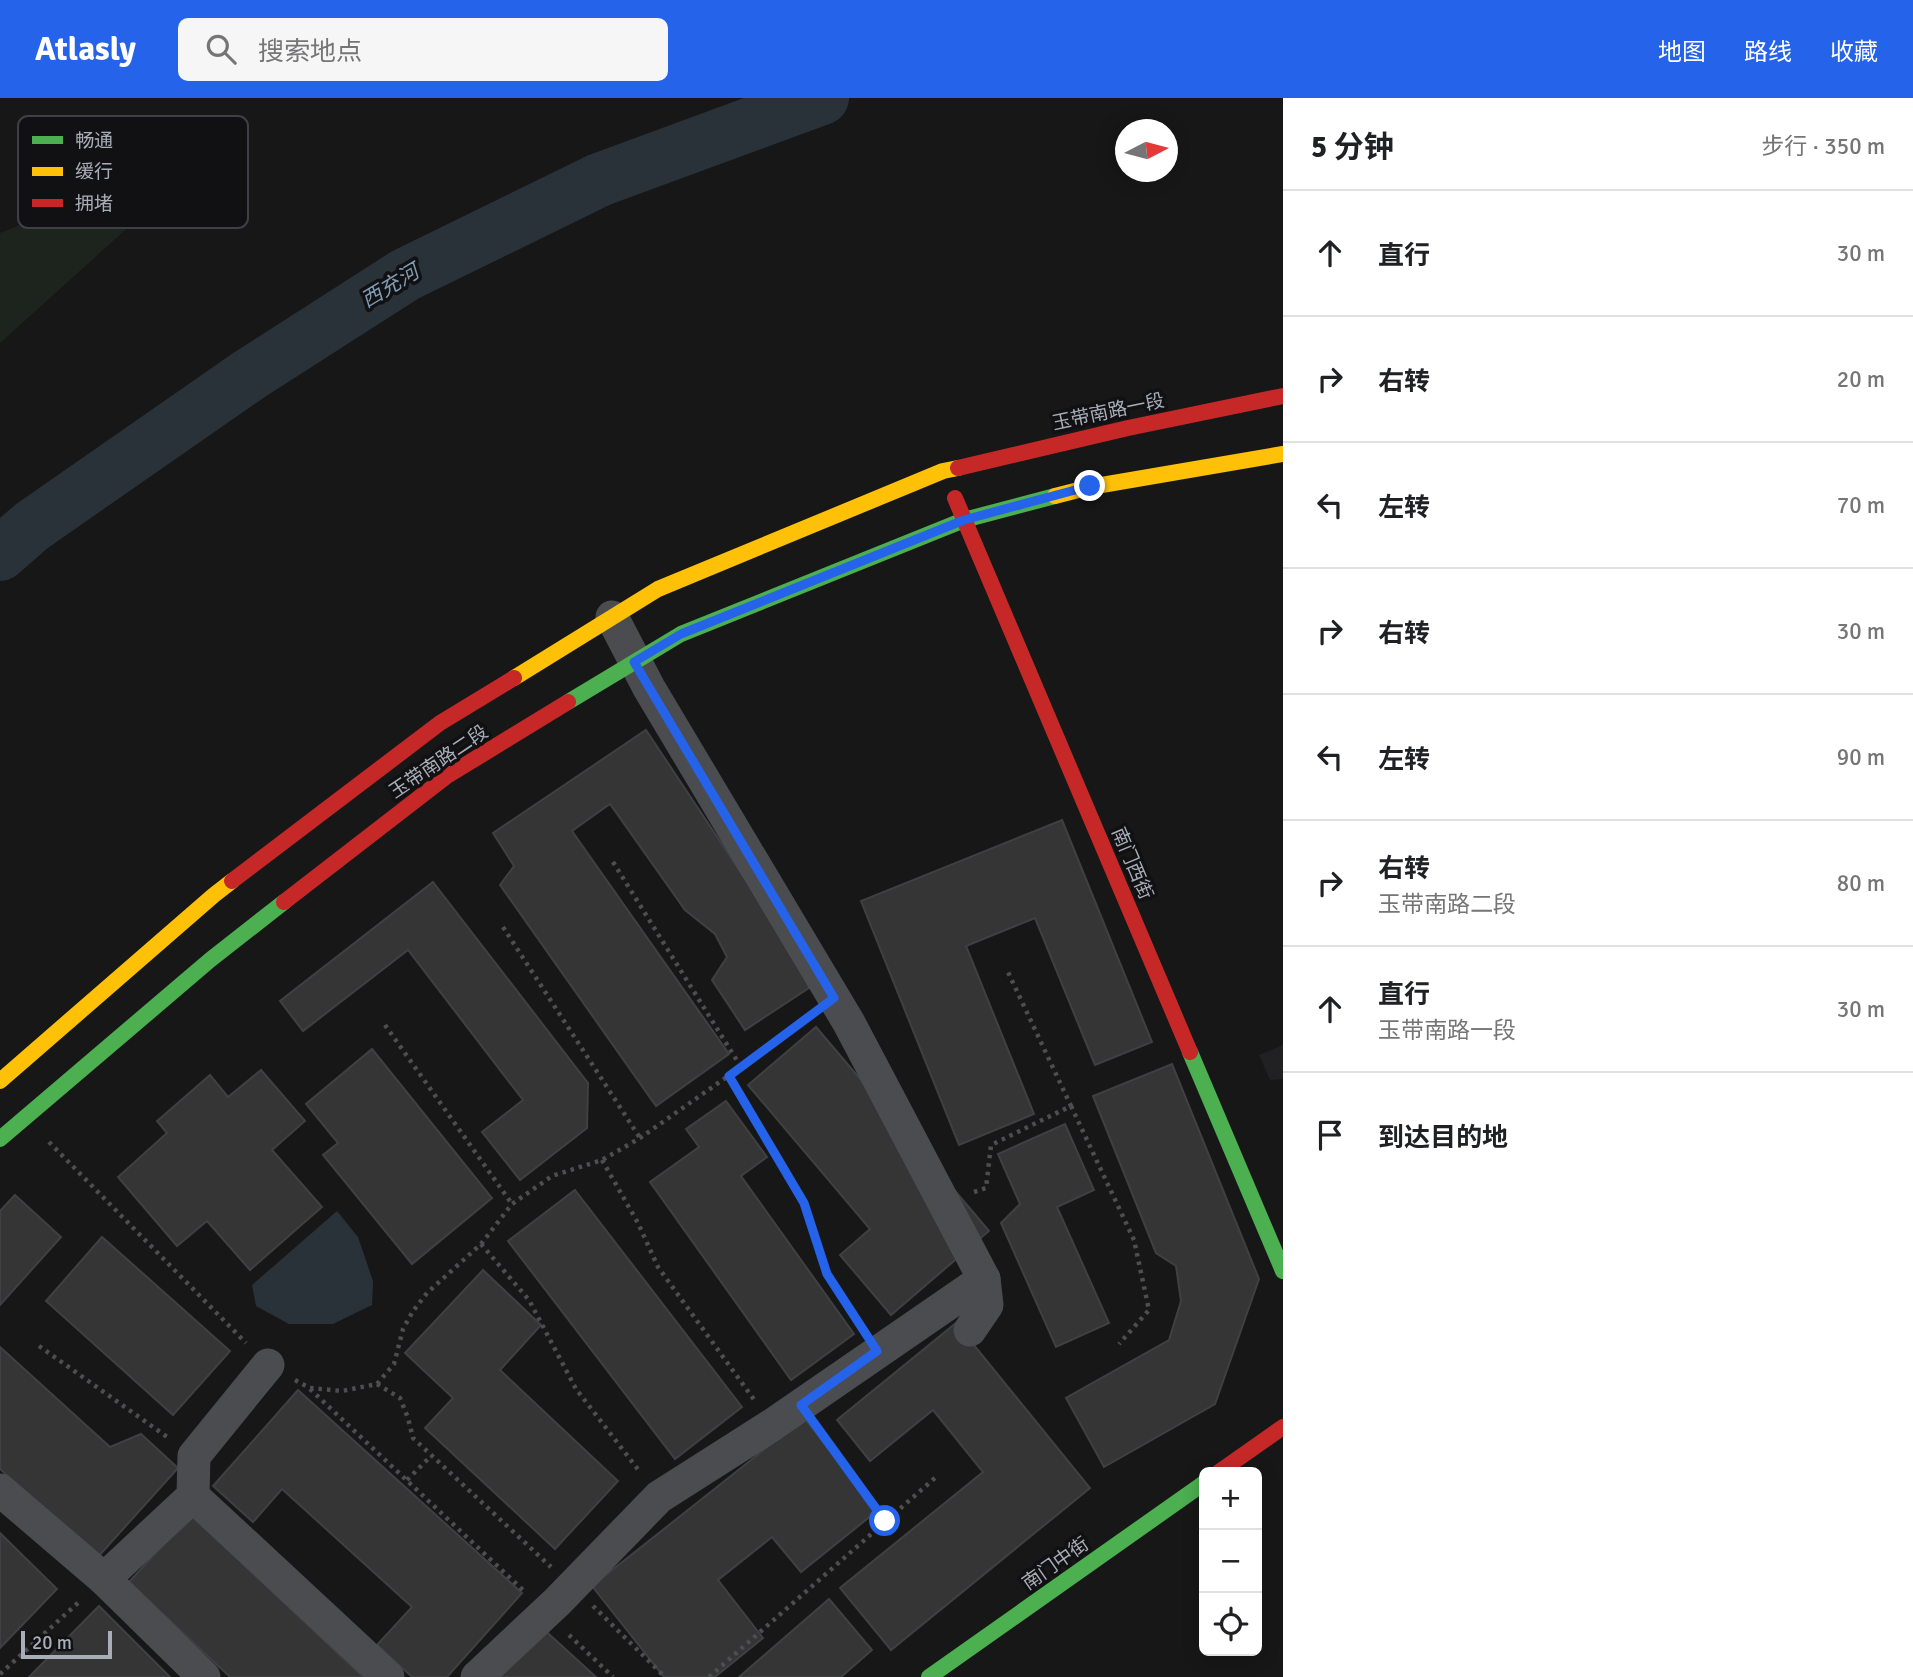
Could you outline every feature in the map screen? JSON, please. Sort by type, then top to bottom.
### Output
[{"type":"main road","name":"玉带南路一段","points":[[943,471],[1128,428],[1283,396]]},
{"type":"main road","points":[[964,520],[1090,486],[1283,454]]},
{"type":"main road","name":"南门西街","points":[[943,471],[1283,1271]]},
{"type":"main road","name":"玉带南路二段","points":[[0,1082],[214,895],[429,731],[657,589],[943,471]]},
{"type":"main road","name":"玉带南路二段","points":[[0,1139],[210,960],[447,776],[681,634],[964,520]]},
{"type":"main road","points":[[1226,1467],[1283,1427]]},
{"type":"main road","name":"南门中街","points":[[929,1677],[1199,1487]]},
{"type":"street","points":[[612,617],[634,662],[834,998],[984,1279],[987,1305],[970,1330]]},
{"type":"street","points":[[477,1677],[546,1612],[659,1497],[772,1425],[984,1279]]},
{"type":"street","points":[[104,1579],[193,1496],[194,1456],[268,1365]]},
{"type":"street","points":[[0,1490],[104,1579],[204,1677]]},
{"type":"street","points":[[193,1496],[388,1677]]},
{"type":"path","points":[[614,862],[741,1067]]},
{"type":"path","points":[[503,927],[640,1138]]},
{"type":"path","points":[[1007,970],[1134,1240],[1149,1310],[1119,1344]]},
{"type":"path","points":[[310,1388],[342,1391],[377,1384],[394,1364],[403,1329],[413,1311],[427,1293],[481,1244],[512,1204],[552,1176],[602,1160],[640,1138],[834,998]]},
{"type":"path","points":[[385,1025],[512,1204]]},
{"type":"path","points":[[729,1076],[804,1203],[827,1274],[877,1351]]},
{"type":"path","points":[[943,1202],[986,1188],[991,1145],[1071,1106]]},
{"type":"path","points":[[29,1115],[43,1136],[268,1365],[310,1388],[613,1677]]},
{"type":"path","points":[[602,1160],[638,1223],[658,1267],[772,1425]]},
{"type":"path","points":[[481,1244],[529,1300],[576,1390],[659,1497]]},
{"type":"path","points":[[39,1346],[194,1456]]},
{"type":"path","points":[[377,1384],[400,1398],[413,1438],[665,1677]]},
{"type":"path","points":[[801,1405],[885,1521]]},
{"type":"path","points":[[407,1480],[431,1456]]},
{"type":"path","points":[[709,1677],[936,1477]]},
{"type":"path","points":[[0,1674],[104,1579]]},
{"type":"shaded area","points":[[18,226],[18,228],[127,228],[0,343],[0,233]]},
{"type":"shaded area","points":[[1283,1045],[1283,1079],[1270,1080],[1259,1055]]},
{"type":"shaded area","points":[[337,1211],[358,1237],[373,1281],[372,1305],[333,1324],[289,1324],[256,1306],[252,1285]]},
{"type":"building","points":[[646,730],[815,984],[745,1030],[712,980],[727,957],[715,934],[685,910],[610,804],[572,831],[729,1054],[656,1106],[500,885],[514,866],[493,833]]},
{"type":"building","points":[[1062,820],[1152,1042],[1095,1065],[1035,918],[966,946],[1034,1114],[959,1145],[861,901]]},
{"type":"building","points":[[433,882],[588,1083],[587,1128],[520,1180],[482,1132],[523,1100],[408,950],[303,1031],[280,1001]]},
{"type":"building","points":[[816,1027],[989,1231],[891,1315],[840,1255],[870,1229],[748,1085]]},
{"type":"building","points":[[372,1049],[492,1198],[412,1264],[323,1155],[338,1143],[306,1104]]},
{"type":"building","points":[[1172,1064],[1259,1279],[1215,1404],[1104,1467],[1066,1398],[1169,1340],[1181,1301],[1176,1266],[1156,1253],[1093,1096]]},
{"type":"building","points":[[261,1070],[305,1121],[272,1150],[322,1207],[250,1270],[207,1221],[177,1246],[118,1177],[167,1133],[157,1121],[210,1075],[228,1097]]},
{"type":"building","points":[[726,1101],[767,1157],[741,1176],[854,1334],[791,1380],[650,1182],[699,1147],[686,1129]]},
{"type":"building","points":[[1065,1124],[1094,1190],[1057,1207],[1109,1323],[1056,1347],[1001,1223],[1020,1204],[998,1154]]},
{"type":"building","points":[[575,1190],[742,1407],[675,1459],[508,1241]]},
{"type":"building","points":[[15,1195],[61,1237],[0,1305],[0,1211]]},
{"type":"building","points":[[102,1237],[230,1351],[173,1415],[46,1301]]},
{"type":"building","points":[[483,1270],[541,1325],[500,1370],[618,1481],[555,1549],[425,1428],[453,1398],[405,1353]]},
{"type":"building","points":[[956,1323],[1090,1488],[891,1650],[840,1588],[983,1472],[933,1410],[870,1461],[837,1420]]},
{"type":"building","points":[[0,1347],[110,1447],[141,1434],[178,1468],[97,1558],[0,1469]]},
{"type":"building","points":[[298,1390],[522,1593],[447,1677],[412,1677],[377,1645],[412,1607],[282,1489],[253,1522],[213,1486]]},
{"type":"building","points":[[804,1418],[877,1511],[801,1572],[772,1537],[718,1580],[763,1638],[715,1677],[664,1677],[592,1586]]},
{"type":"building","points":[[191,1515],[363,1677],[230,1677],[129,1582]]},
{"type":"building","points":[[0,1533],[57,1589],[0,1648]]},
{"type":"building","points":[[829,1599],[872,1650],[841,1677],[739,1677]]},
{"type":"building","points":[[99,1606],[170,1677],[29,1677]]},
{"type":"building","points":[[539,1625],[596,1677],[493,1677]]},
{"type":"waterway","name":"西充河","points":[[0,554],[32,526],[249,375],[405,275],[599,180],[822,98]]},
{"type":"traffic: fast","points":[[568,702],[681,634],[964,520],[1055,496]]},
{"type":"traffic: fast","points":[[0,1139],[210,960],[284,902]]},
{"type":"traffic: fast","points":[[1190,1052],[1283,1271]]},
{"type":"traffic: fast","points":[[929,1677],[1199,1487]]},
{"type":"traffic: slow","points":[[1055,496],[1090,487],[1283,454]]},
{"type":"traffic: slow","points":[[514,678],[658,589],[943,471],[958,468]]},
{"type":"traffic: slow","points":[[0,1081],[232,881]]},
{"type":"traffic: jam","points":[[958,468],[1128,428],[1283,396]]},
{"type":"traffic: jam","points":[[955,498],[1190,1052]]},
{"type":"traffic: jam","points":[[232,881],[440,723],[514,678]]},
{"type":"traffic: jam","points":[[284,902],[447,776],[568,702]]},
{"type":"traffic: jam","points":[[1226,1467],[1283,1427]]},
{"type":"route","points":[[885,1521],[801,1405],[877,1351],[827,1274],[804,1203],[729,1076],[834,998],[634,662],[681,634],[964,520],[1090,486]]}]
